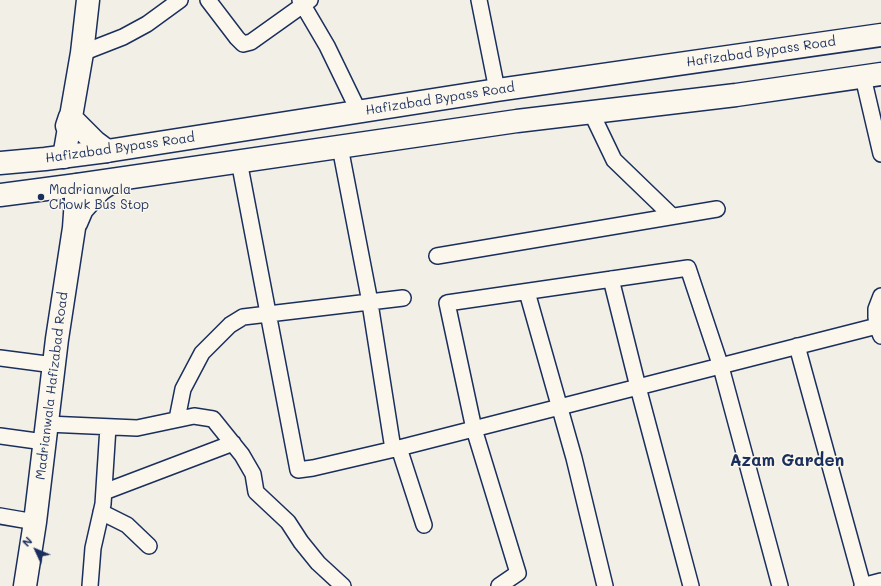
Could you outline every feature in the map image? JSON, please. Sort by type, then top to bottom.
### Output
[{"type":"main road","points":[[55,158],[70,117],[82,53],[88,0]]},
{"type":"main road","name":"Hafizabad Bypass Road","points":[[0,163],[107,151],[497,90],[881,35]]},
{"type":"main road","points":[[0,195],[115,180],[517,121],[872,76]]},
{"type":"main road","points":[[70,117],[95,142],[107,151]]},
{"type":"main road","points":[[74,228],[82,209],[101,189],[115,180]]},
{"type":"main road","name":"Madrianwala Hafizabad Road","points":[[25,586],[35,522],[54,366],[74,228],[77,185]]},
{"type":"main road","points":[[42,189],[55,194],[70,208],[74,228]]},
{"type":"street","points":[[82,53],[123,37],[147,24],[180,0]]},
{"type":"street","points":[[208,0],[243,44],[251,42],[304,2],[359,112]]},
{"type":"street","points":[[479,0],[497,90]]},
{"type":"street","points":[[872,76],[881,154]]},
{"type":"street","points":[[591,112],[614,160],[672,216]]},
{"type":"street","points":[[340,147],[370,302],[396,449],[424,525]]},
{"type":"street","points":[[239,161],[298,470],[396,449],[721,367],[797,346],[879,331],[876,309],[881,296]]},
{"type":"street","points":[[437,256],[717,209]]},
{"type":"street","points":[[499,586],[518,573],[474,429],[447,303],[688,268],[721,367],[780,586]]},
{"type":"street","points":[[611,279],[691,586]]},
{"type":"street","points":[[527,292],[574,458],[605,586]]},
{"type":"street","points":[[177,419],[183,389],[202,353],[230,325],[243,317],[403,298]]},
{"type":"street","points":[[797,346],[863,586],[881,581]]},
{"type":"street","points":[[0,358],[54,366]]},
{"type":"street","points":[[0,436],[108,427],[137,428],[194,416],[213,418],[242,455],[253,474],[256,492],[288,522],[301,542],[318,563],[343,586]]},
{"type":"street","points":[[90,586],[93,548],[104,492],[108,427]]},
{"type":"street","points":[[104,492],[233,443]]},
{"type":"street","points":[[101,512],[127,525],[149,546]]},
{"type":"street","points":[[0,516],[35,522]]},
{"type":"place","name":"Madrianwala Chowk Bus Stop","points":[[41,197]]},
{"type":"district","name":"Azam Garden","points":[[787,461]]}]
